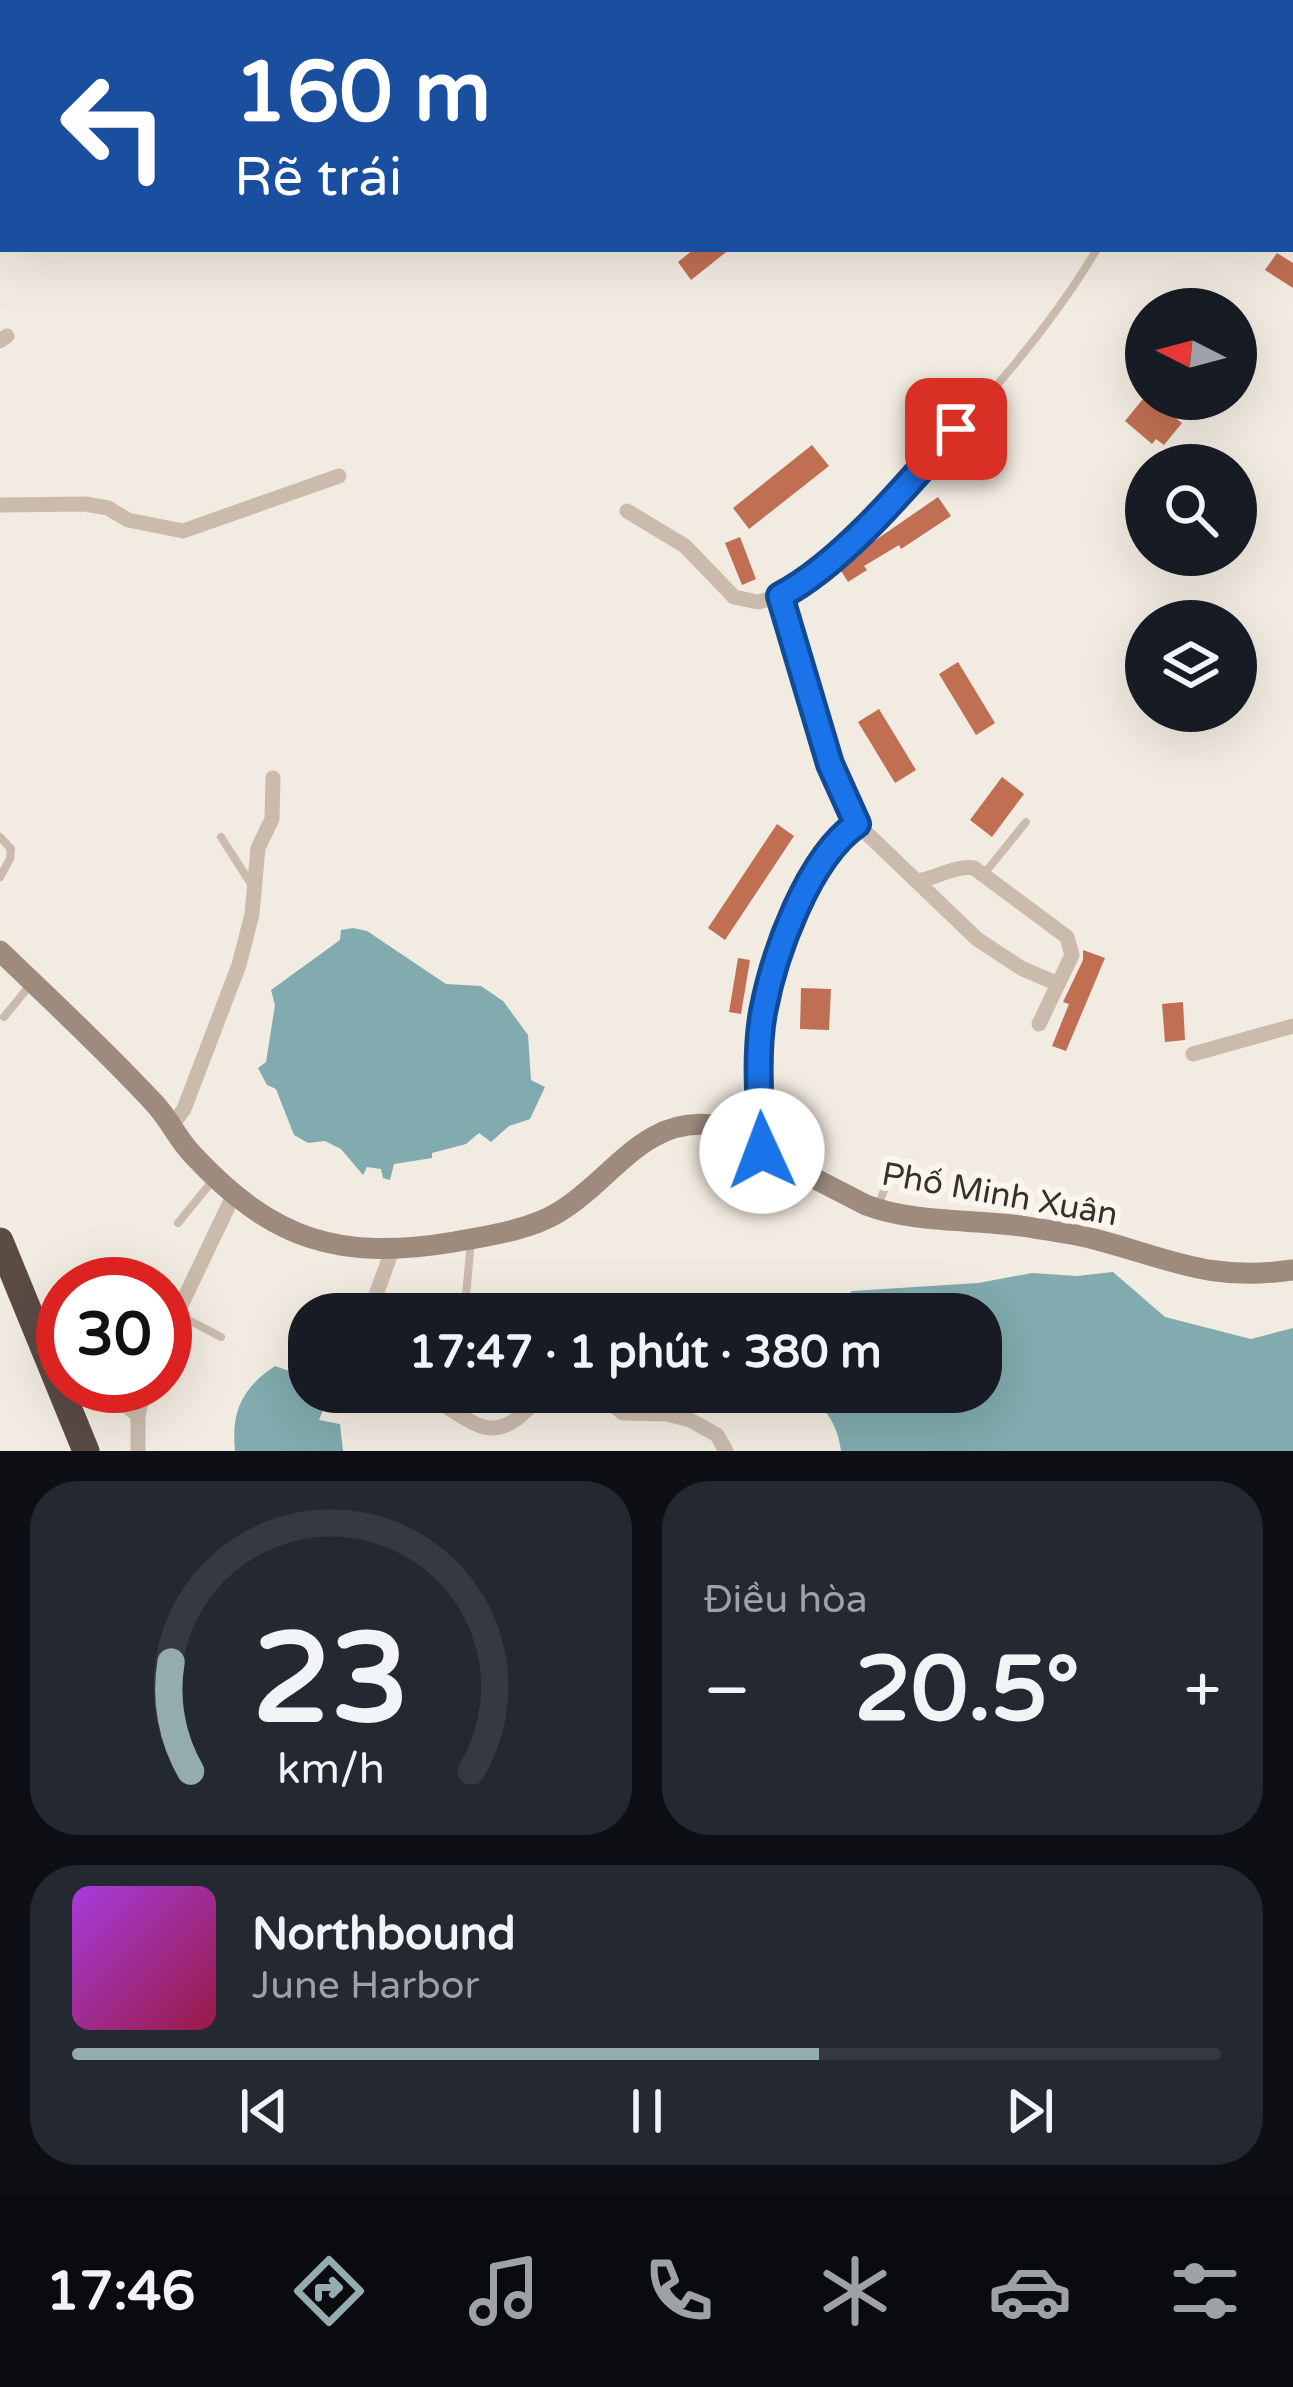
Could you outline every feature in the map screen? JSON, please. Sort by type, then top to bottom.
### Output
[{"type":"highway","points":[[0,1241],[12,1295],[36,1335]]},
{"type":"highway","points":[[70,1413],[86,1451]]},
{"type":"street","points":[[0,506],[85,504],[108,508],[128,520],[183,531],[339,476]]},
{"type":"street","points":[[627,511],[685,546],[734,597],[758,602],[780,596],[830,764],[857,824],[977,940],[1021,968],[1058,984]]},
{"type":"street","points":[[171,1127],[184,1109],[239,965],[258,848],[272,819],[273,778]]},
{"type":"street","points":[[767,1154],[759,1046],[763,1010],[783,943],[808,886],[832,844],[857,824]]},
{"type":"street","points":[[916,881],[963,866],[983,875],[1067,938],[1072,955],[1039,1024]]},
{"type":"street","name":"Phố Minh Xuân","points":[[0,951],[155,1104],[215,1178],[260,1214],[316,1243],[345,1249],[394,1248],[471,1239],[550,1217],[644,1141],[678,1126],[711,1126],[795,1170],[880,1198],[1092,1238],[1196,1271],[1293,1270]]},
{"type":"street","points":[[1193,1054],[1293,1026]]},
{"type":"street","points":[[192,1282],[235,1192]]},
{"type":"street","points":[[377,1293],[394,1248]]},
{"type":"street","points":[[135,1413],[138,1451]]},
{"type":"street","points":[[457,1413],[485,1435],[501,1438],[514,1431],[527,1413]]},
{"type":"street","points":[[623,1413],[690,1420],[717,1435],[726,1451]]},
{"type":"lane","points":[[780,596],[836,556],[929,460],[1072,291],[1095,252]]},
{"type":"lane","points":[[983,875],[1026,822]]},
{"type":"lane","points":[[0,836],[10,849],[10,860],[0,877]]},
{"type":"lane","points":[[221,837],[254,888]]},
{"type":"lane","points":[[4,1017],[32,983]]},
{"type":"lane","points":[[756,1191],[767,1154]]},
{"type":"lane","points":[[778,1200],[795,1170]]},
{"type":"lane","points":[[178,1223],[215,1178]]},
{"type":"lane","points":[[466,1293],[471,1239]]},
{"type":"lane","points":[[192,1322],[221,1337]]},
{"type":"water","points":[[341,930],[367,931],[446,984],[481,986],[503,1001],[528,1035],[531,1080],[545,1087],[530,1119],[509,1126],[491,1142],[479,1133],[466,1144],[432,1153],[432,1158],[394,1164],[390,1180],[383,1178],[381,1169],[367,1167],[363,1175],[341,1149],[325,1141],[308,1143],[294,1135],[276,1089],[267,1085],[258,1068],[266,1062],[275,1005],[271,990],[340,940]]},
{"type":"water","points":[[1113,1272],[1165,1317],[1251,1339],[1293,1328],[1293,1451],[841,1451],[826,1413],[1002,1413],[1002,1293],[852,1291],[978,1283],[1032,1273]]},
{"type":"water","points":[[275,1366],[288,1371],[288,1413],[322,1413],[319,1420],[340,1424],[343,1451],[235,1451],[237,1412],[254,1383]]},
{"type":"building","points":[[690,252],[726,252],[691,280],[678,262]]},
{"type":"building","points":[[1277,253],[1293,263],[1293,288],[1265,270]]},
{"type":"building","points":[[1125,421],[1182,423],[1165,444],[1156,439],[1152,444]]},
{"type":"building","points":[[812,445],[829,466],[749,529],[733,508]]},
{"type":"building","points":[[938,497],[951,516],[901,549],[899,545],[864,566],[867,570],[848,582],[838,566]]},
{"type":"building","points":[[740,537],[756,579],[742,585],[725,543]]},
{"type":"building","points":[[958,662],[995,723],[976,735],[939,674]]},
{"type":"building","points":[[879,709],[916,770],[895,783],[858,722]]},
{"type":"building","points":[[1002,777],[1024,794],[992,837],[970,820]]},
{"type":"building","points":[[777,824],[794,836],[725,940],[708,928]]},
{"type":"building","points":[[1083,950],[1105,958],[1066,1051],[1052,1046]]},
{"type":"building","points":[[738,958],[750,960],[741,1014],[729,1012]]},
{"type":"building","points":[[801,988],[831,989],[829,1030],[800,1029]]},
{"type":"building","points":[[1183,1002],[1185,1040],[1165,1042],[1162,1004]]},
{"type":"route","points":[[762,1151],[759,1046],[763,1010],[783,943],[808,886],[832,844],[857,824],[830,764],[780,596],[836,556],[956,429]]}]
